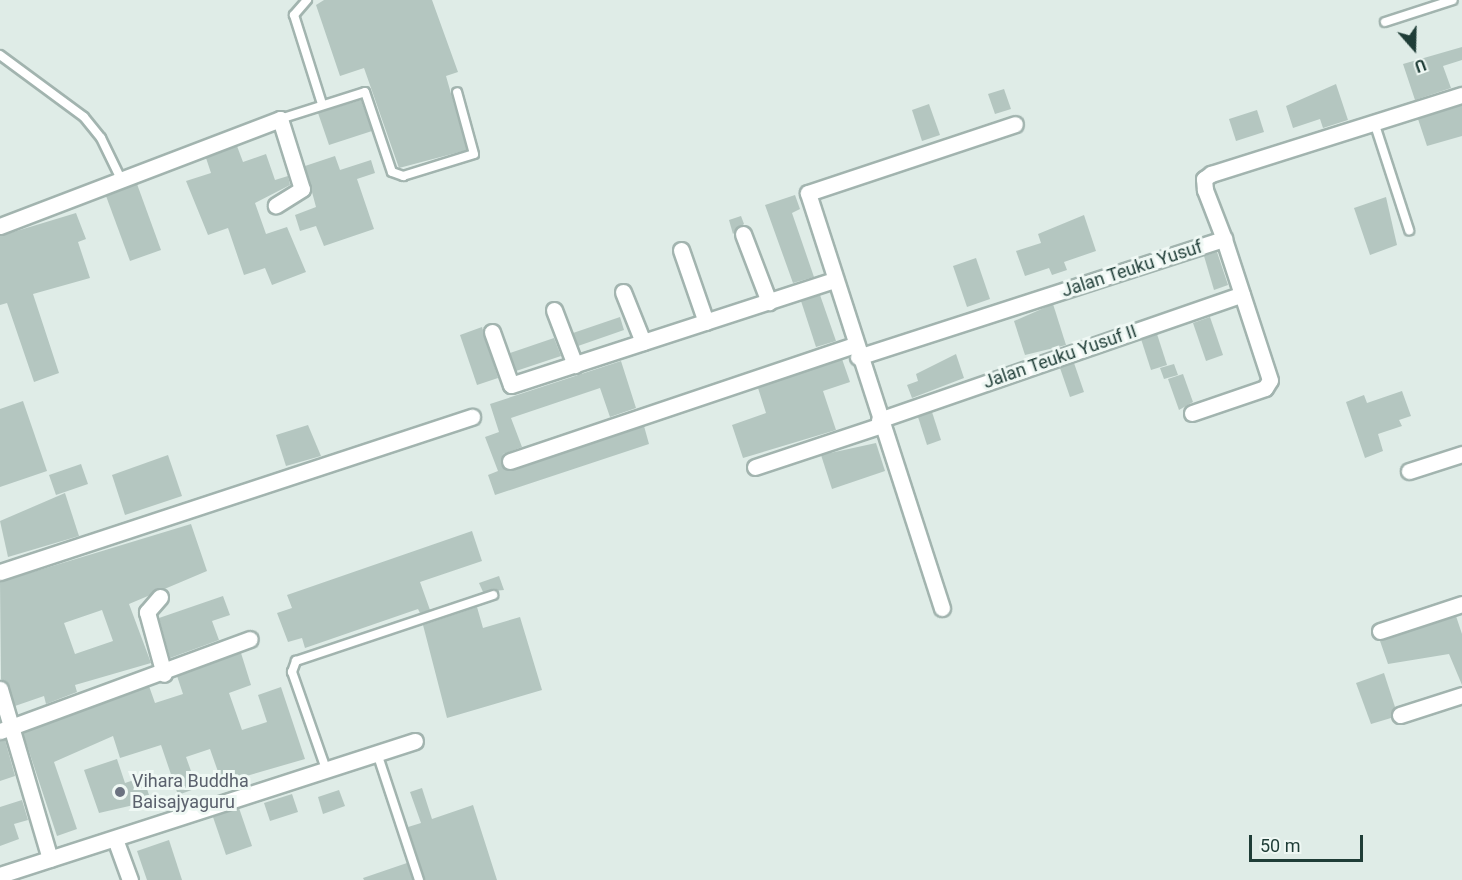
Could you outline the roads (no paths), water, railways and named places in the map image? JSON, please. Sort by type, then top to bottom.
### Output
[{"type":"street","name":"Jalan Teuku Yusuf","points":[[510,461],[856,351],[1224,239],[1204,190],[1206,177],[1462,95]]},
{"type":"street","points":[[0,226],[123,183],[280,119],[302,189],[276,205]]},
{"type":"street","points":[[942,608],[856,351],[808,193],[1015,124]]},
{"type":"street","points":[[743,234],[769,302]]},
{"type":"street","points":[[1192,413],[1269,383],[1224,239]]},
{"type":"street","points":[[681,250],[706,322]]},
{"type":"street","points":[[492,332],[511,385],[835,280]]},
{"type":"street","points":[[623,292],[643,342]]},
{"type":"street","name":"Jalan Teuku Yusuf II","points":[[755,467],[1242,294]]},
{"type":"street","points":[[554,310],[575,364]]},
{"type":"street","points":[[0,572],[472,417]]},
{"type":"street","points":[[1409,471],[1462,454]]},
{"type":"street","points":[[160,597],[147,612],[164,674]]},
{"type":"street","points":[[1380,631],[1462,604]]},
{"type":"street","points":[[6,729],[164,674],[250,639]]},
{"type":"street","points":[[0,689],[6,729],[50,859]]},
{"type":"street","points":[[1400,715],[1462,695]]},
{"type":"street","points":[[0,875],[415,741]]},
{"type":"street","points":[[115,839],[130,880]]},
{"type":"lane","points":[[307,0],[294,15],[322,104]]},
{"type":"lane","points":[[1385,22],[1453,0]]},
{"type":"lane","points":[[0,56],[84,117],[101,138],[123,183]]},
{"type":"lane","points":[[280,119],[322,104],[367,94],[392,172],[403,176],[474,153],[457,92]]},
{"type":"lane","points":[[1374,122],[1408,230]]},
{"type":"lane","points":[[326,769],[292,672],[296,660],[493,595]]},
{"type":"lane","points":[[377,753],[419,880]]},
{"type":"place","name":"Vihara Buddha Baisajyaguru","points":[[120,792]]}]
